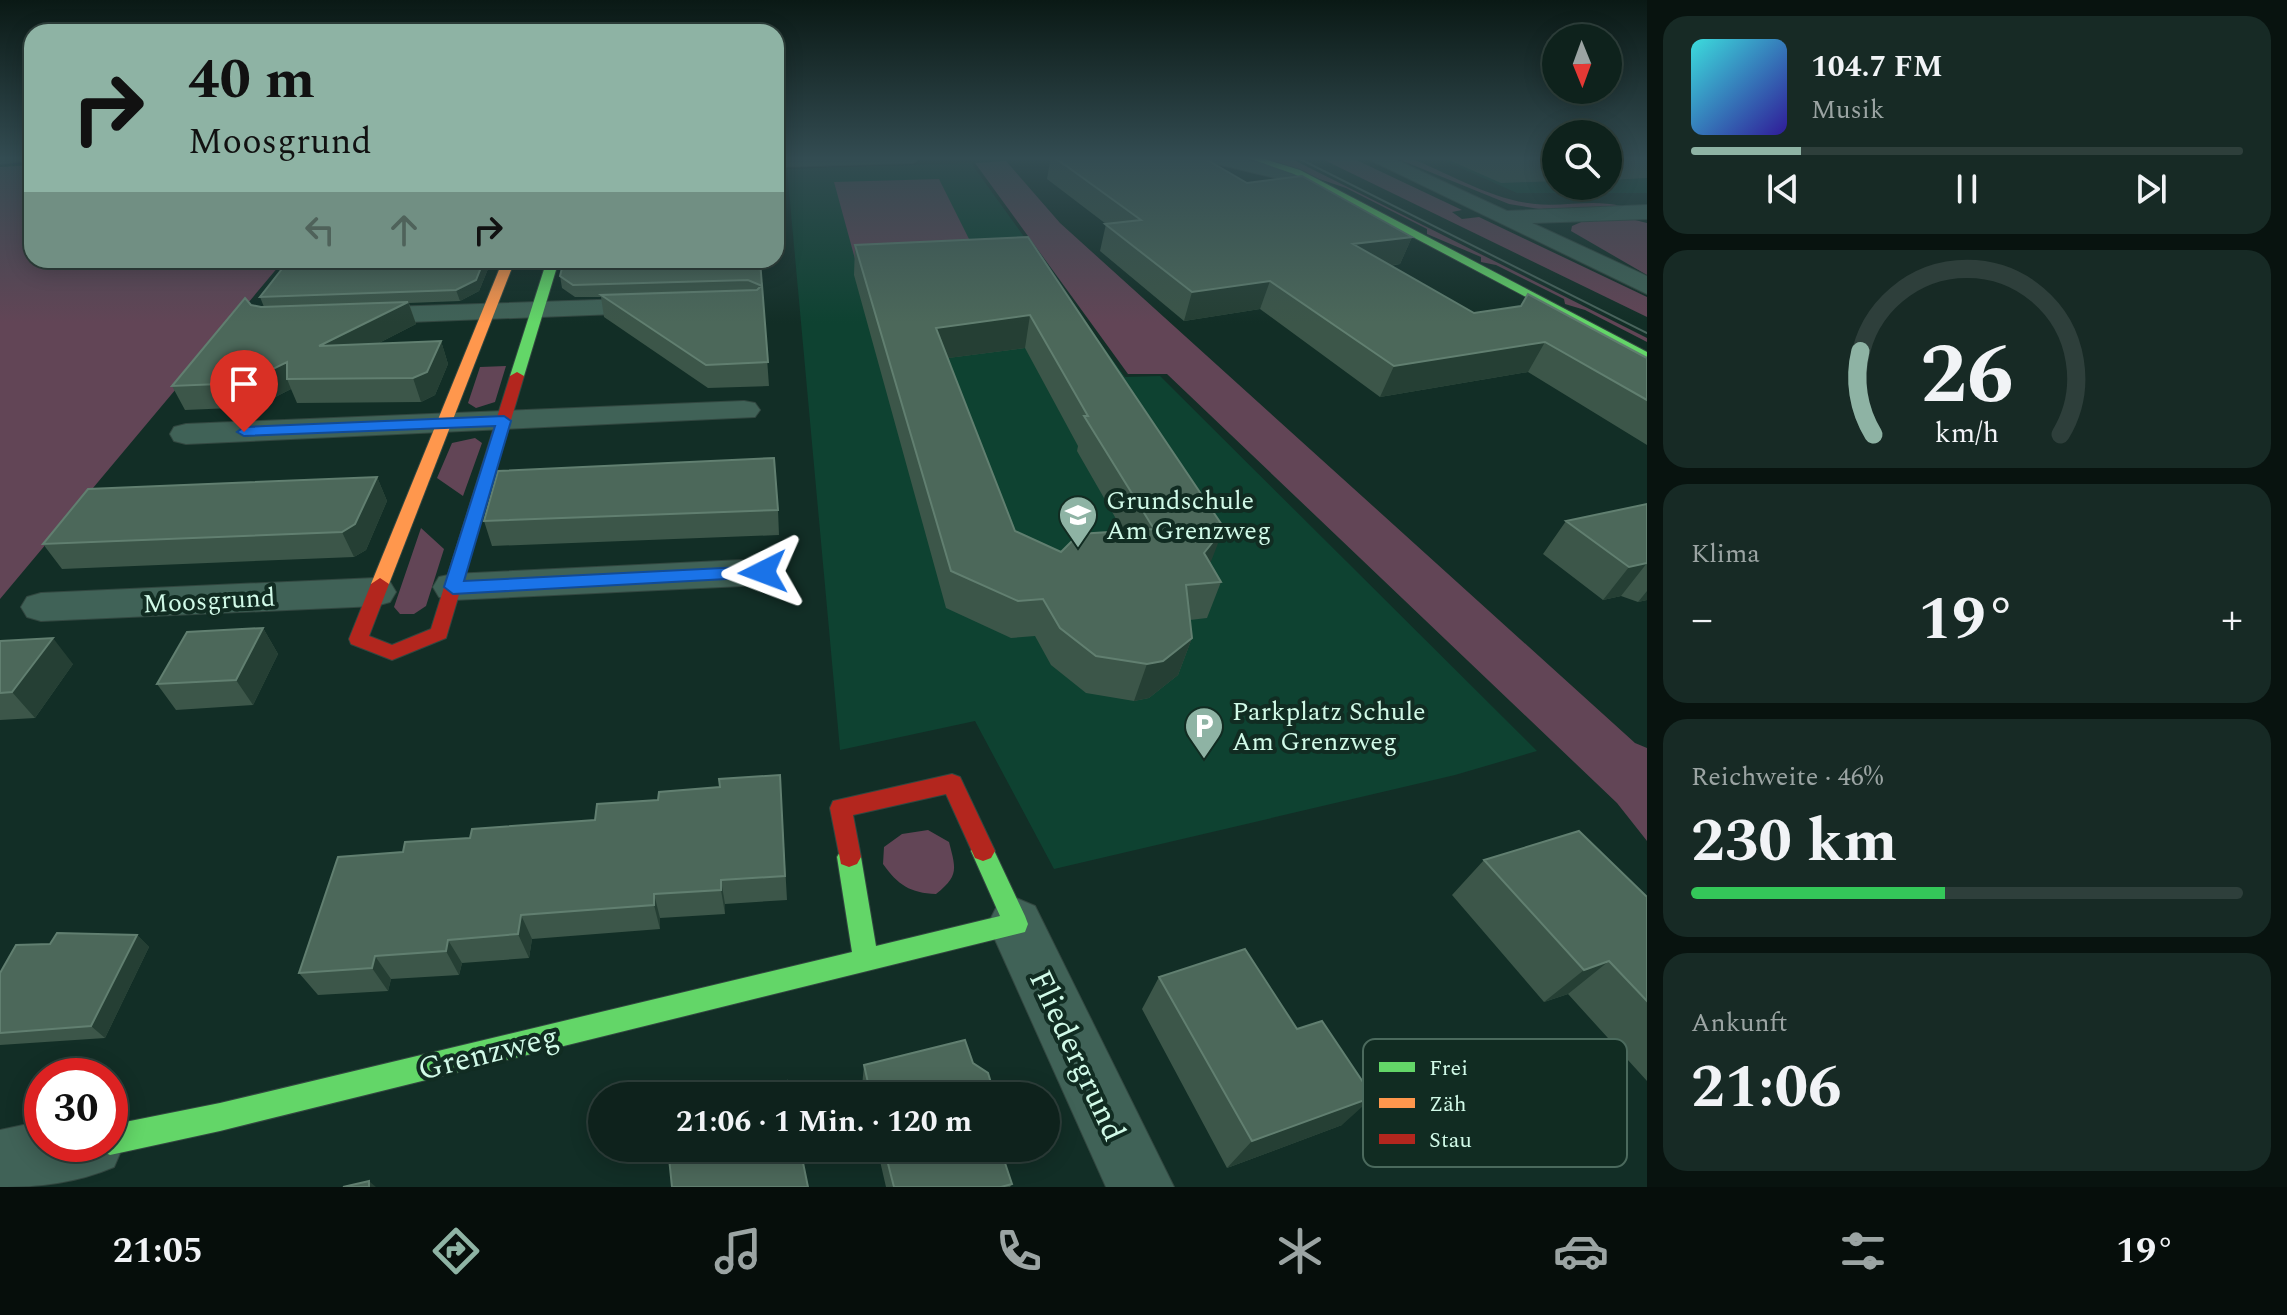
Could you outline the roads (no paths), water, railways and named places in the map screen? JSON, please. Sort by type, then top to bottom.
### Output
[{"type":"street","points":[[1371,212],[1647,357]]},
{"type":"street","points":[[1495,212],[1647,286]]},
{"type":"street","points":[[1505,217],[1644,213]]},
{"type":"street","points":[[506,268],[447,423],[358,639],[392,653],[439,633],[550,268]]},
{"type":"street","points":[[333,316],[689,305]]},
{"type":"street","points":[[186,434],[744,410]]},
{"type":"street","points":[[453,587],[763,572]]},
{"type":"street","name":"Moosgrund","points":[[41,607],[376,592]]},
{"type":"street","points":[[866,960],[841,808],[952,783],[1016,924]]},
{"type":"street","name":"Grenzweg","points":[[128,1136],[220,1117],[1016,924]]},
{"type":"street","name":"Fliedergrund","points":[[1016,924],[1140,1187]]},
{"type":"street","points":[[0,1163],[24,1158]]},
{"type":"tram line","points":[[1406,212],[1647,333]]},
{"type":"place","name":"Grundschule Am Grenzweg","points":[[1078,549]]},
{"type":"place","name":"Parkplatz Schule Am Grenzweg","points":[[1204,760]]}]
